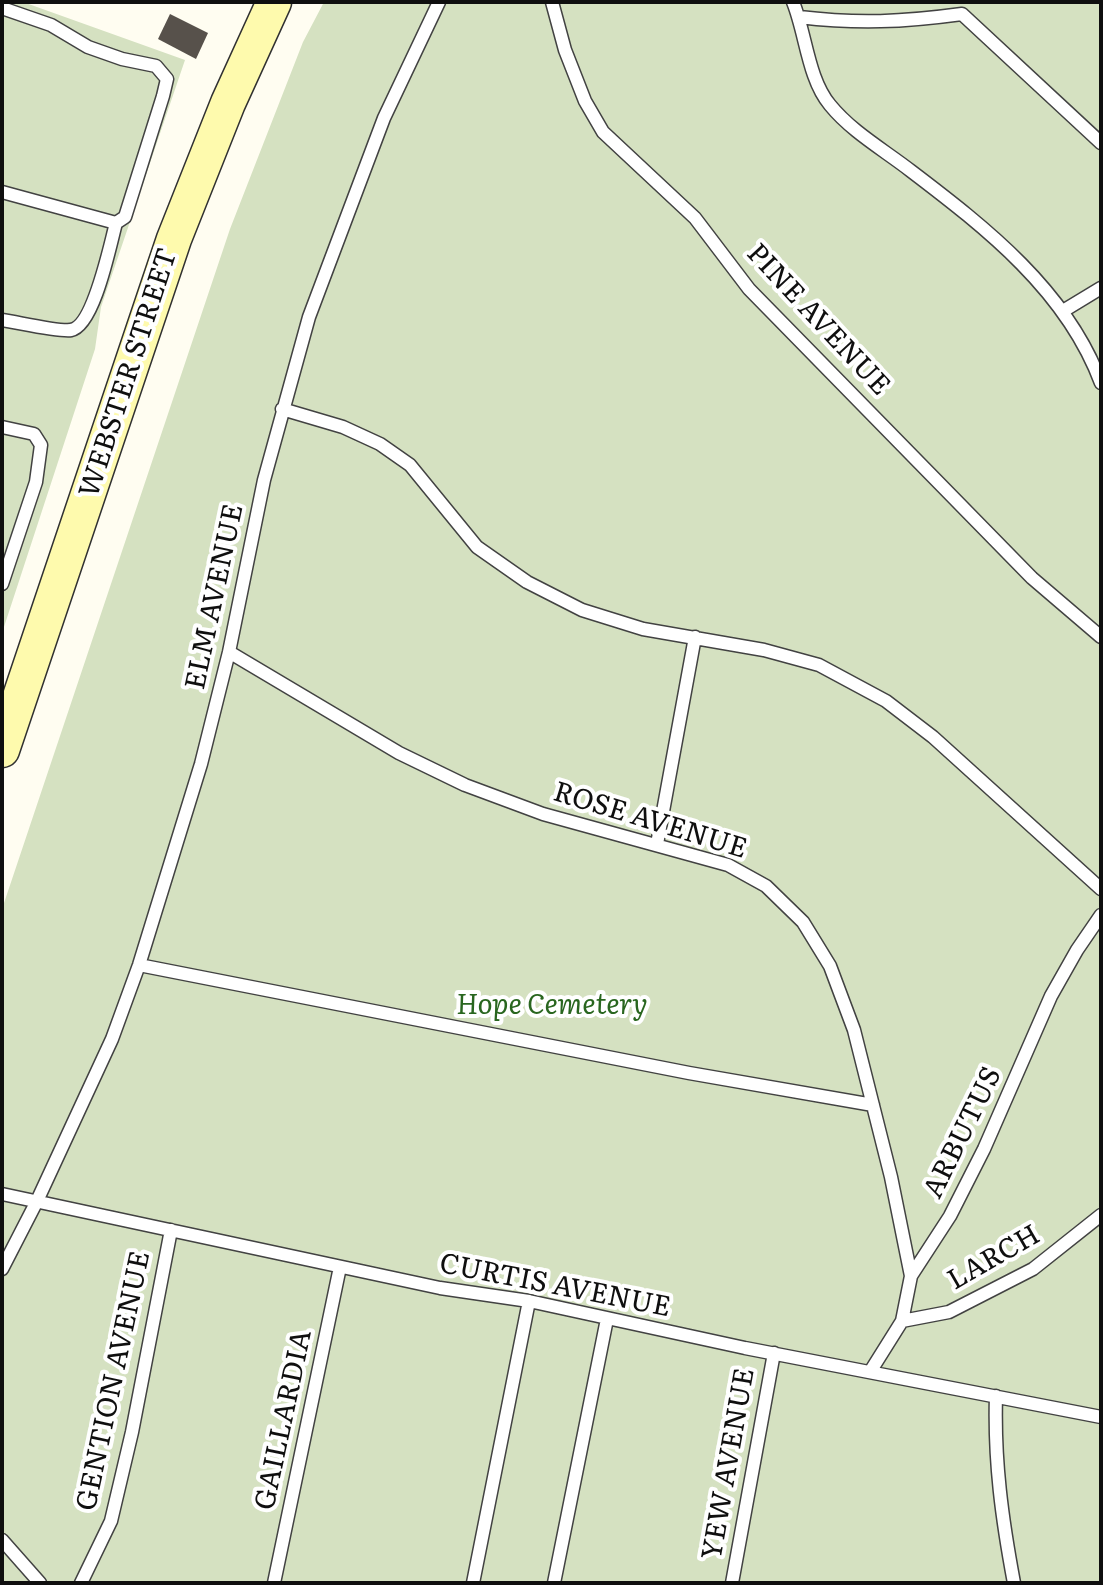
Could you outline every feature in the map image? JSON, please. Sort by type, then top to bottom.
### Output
[{"type":"main road","name":"WEBSTER STREET","points":[[2,750],[17,689],[174,239],[228,103],[274,2]]},
{"type":"lane","name":"ELM AVENUE","points":[[2,1269],[112,1039],[139,965],[201,764],[229,652],[264,480],[309,317],[384,118],[439,2]]},
{"type":"lane","name":"PINE AVENUE","points":[[552,2],[565,50],[585,101],[603,132],[695,218],[749,289],[1032,578],[1101,637]]},
{"type":"lane","points":[[793,2],[815,81],[829,105],[858,132],[971,218],[1028,270],[1063,311],[1101,383]]},
{"type":"lane","points":[[2,8],[51,25],[88,47],[122,59],[156,66],[167,79],[125,217],[116,223],[97,293],[83,324],[71,330],[2,320]]},
{"type":"lane","points":[[799,17],[850,23],[902,22],[960,8],[1101,143]]},
{"type":"lane","points":[[2,192],[116,223]]},
{"type":"lane","points":[[1063,311],[1101,288]]},
{"type":"lane","points":[[282,409],[343,427],[380,444],[410,465],[477,547],[527,582],[582,610],[643,629],[764,650],[819,665],[886,701],[933,737],[1101,889]]},
{"type":"lane","points":[[2,427],[34,434],[41,445],[36,482],[2,584]]},
{"type":"lane","points":[[657,844],[695,637]]},
{"type":"lane","name":"ROSE AVENUE","points":[[229,652],[399,753],[465,785],[543,814],[728,865],[766,886],[803,922],[830,966],[854,1030],[911,1276]]},
{"type":"lane","name":"ARBUTUS","points":[[870,1372],[902,1321],[911,1276],[950,1216],[990,1136],[1051,996],[1101,915]]},
{"type":"lane","points":[[139,965],[689,1073],[873,1105]]},
{"type":"lane","name":"CURTIS AVENUE","points":[[2,1194],[440,1288],[529,1301],[1101,1417]]},
{"type":"lane","name":"LARCH","points":[[902,1321],[949,1312],[1033,1269],[1101,1215]]},
{"type":"lane","name":"GENTION AVENUE","points":[[81,1583],[111,1521],[132,1432],[171,1230]]},
{"type":"lane","name":"GAILLARDIA","points":[[274,1583],[340,1267]]},
{"type":"lane","points":[[473,1583],[529,1301]]},
{"type":"lane","points":[[554,1583],[607,1319]]},
{"type":"lane","name":"YEW AVENUE","points":[[732,1583],[774,1353]]},
{"type":"lane","points":[[996,1396],[1000,1508],[1014,1583]]},
{"type":"lane","points":[[2,1540],[40,1583]]},
{"type":"green space","points":[[2,2],[23,2],[185,60],[101,307],[95,349],[2,633]]},
{"type":"green space","name":"Hope Cemetery","points":[[324,2],[1101,2],[1101,1583],[2,1583],[2,909],[230,229],[303,42]]},
{"type":"building","points":[[170,14],[208,33],[196,59],[158,39]]}]
